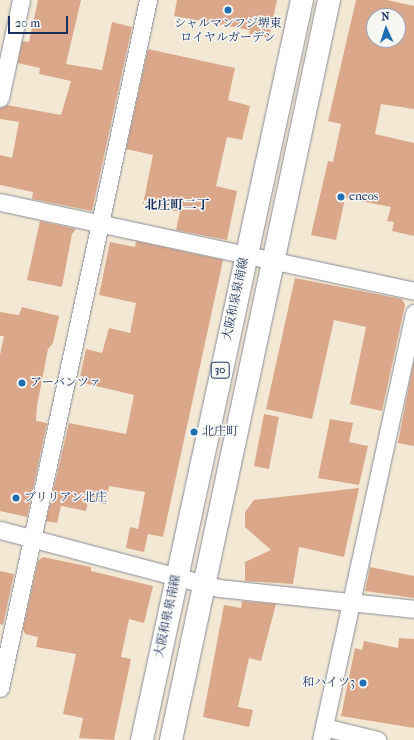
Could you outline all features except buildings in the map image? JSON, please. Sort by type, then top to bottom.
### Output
[{"type":"main road","name":"大阪和泉泉南線","points":[[142,740],[245,257],[302,0]]},
{"type":"main road","name":"30","points":[[170,740],[329,0]]},
{"type":"street","points":[[0,98],[21,0]]},
{"type":"street","points":[[0,688],[4,645],[32,538],[148,0]]},
{"type":"street","points":[[0,202],[245,257],[414,291]]},
{"type":"street","points":[[377,740],[322,734],[353,602],[414,313]]},
{"type":"street","points":[[0,530],[176,579],[204,585],[414,609]]},
{"type":"place","name":"シャルマンフジ堺東 ロイヤルガーデン","points":[[228,10]]},
{"type":"place","name":"eneos","points":[[341,197]]},
{"type":"place","name":"アーバンツァ","points":[[22,383]]},
{"type":"place","name":"北庄町","points":[[194,432]]},
{"type":"place","name":"ブリリアン北庄","points":[[16,498]]},
{"type":"place","name":"和ハイツ3","points":[[363,683]]},
{"type":"district","name":"北庄町二丁","points":[[177,205]]}]
